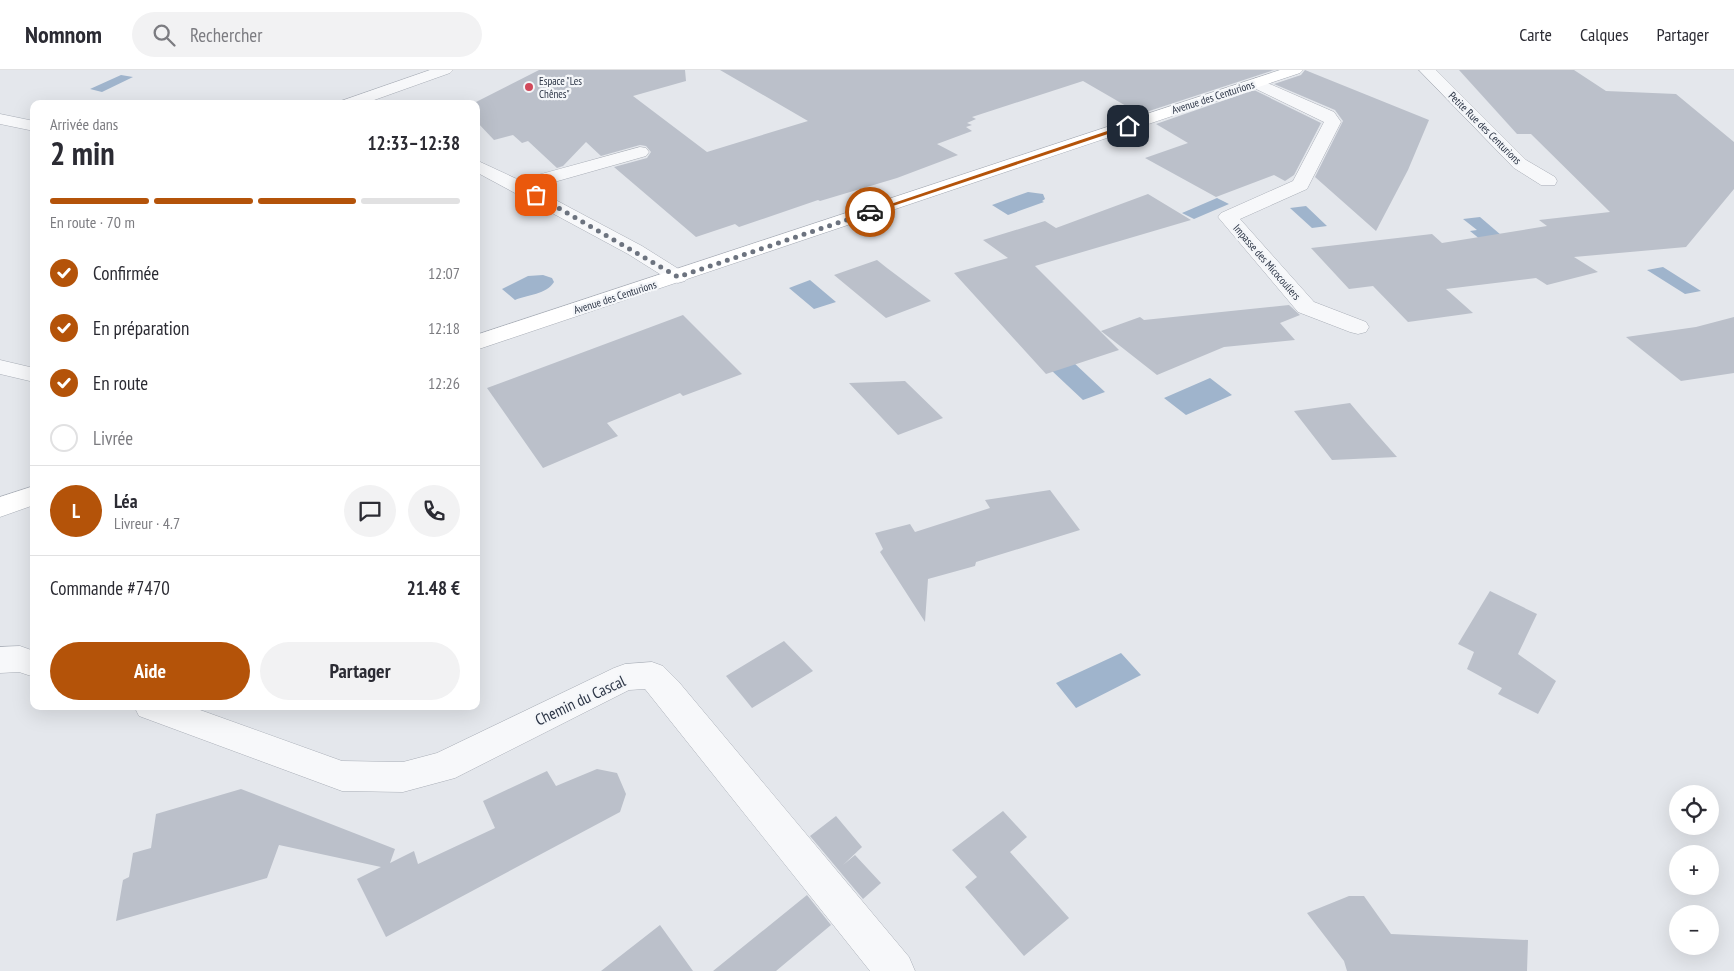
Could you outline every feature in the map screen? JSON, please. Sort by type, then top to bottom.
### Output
[{"type":"street","points":[[359,100],[445,70]]},
{"type":"street","name":"Avenue des Centurions","points":[[480,342],[1295,70]]},
{"type":"street","name":"Petite Rue des Centurions","points":[[1426,70],[1520,164],[1548,181]]},
{"type":"street","name":"Impasse des Micocouliers","points":[[1256,83],[1328,116],[1333,122],[1300,185],[1228,217],[1306,307],[1358,327]]},
{"type":"street","points":[[0,119],[30,125]]},
{"type":"street","points":[[519,186],[640,152]]},
{"type":"street","points":[[480,167],[519,186],[678,277]]},
{"type":"street","points":[[0,366],[30,375]]},
{"type":"street","points":[[0,507],[30,496]]},
{"type":"street","points":[[0,660],[20,659],[30,663]]},
{"type":"street","name":"Chemin du Cascal","points":[[161,710],[342,776],[403,777],[443,767],[625,677],[652,675],[667,690],[894,971]]},
{"type":"water","points":[[121,75],[133,77],[102,92],[90,89]]},
{"type":"water","points":[[1028,192],[1043,194],[1045,199],[1042,201],[1044,202],[1008,215],[992,205]]},
{"type":"water","points":[[1217,198],[1229,204],[1194,219],[1182,213]]},
{"type":"water","points":[[1306,206],[1327,226],[1312,228],[1290,208]]},
{"type":"water","points":[[1480,217],[1501,235],[1481,240],[1470,231],[1477,230],[1463,219]]},
{"type":"water","points":[[1663,267],[1701,291],[1685,294],[1647,270]]},
{"type":"water","points":[[543,275],[552,278],[554,282],[547,289],[536,294],[515,300],[502,289],[528,276]]},
{"type":"water","points":[[810,280],[836,302],[814,309],[789,288]]},
{"type":"water","points":[[1073,362],[1105,392],[1083,400],[1051,370]]},
{"type":"water","points":[[1210,378],[1232,395],[1186,415],[1164,398]]},
{"type":"water","points":[[1121,653],[1141,675],[1076,708],[1056,683]]},
{"type":"building","points":[[539,70],[685,70],[686,81],[633,96],[707,152],[808,121],[720,70],[1274,70],[1140,114],[1083,81],[972,117],[976,119],[967,123],[972,125],[966,127],[972,131],[937,144],[958,155],[897,178],[818,200],[739,227],[735,224],[696,237],[614,167],[647,158],[651,152],[646,146],[640,145],[601,156],[586,142],[563,166],[557,168],[528,141],[522,143],[513,135],[494,140],[480,125],[480,100]]},
{"type":"building","points":[[1305,70],[1429,120],[1408,170],[1376,231],[1315,177],[1343,121],[1335,110],[1274,84],[1301,75]]},
{"type":"building","points":[[1459,70],[1574,70],[1606,91],[1676,94],[1734,142],[1734,189],[1686,247],[1574,257],[1598,272],[1547,285],[1536,278],[1446,289],[1473,313],[1408,322],[1373,286],[1349,289],[1311,248],[1432,234],[1442,243],[1547,226],[1539,220],[1610,212],[1531,134],[1517,134]]},
{"type":"building","points":[[1254,90],[1321,123],[1294,175],[1285,181],[1274,175],[1216,197],[1145,158],[1188,143],[1156,124]]},
{"type":"building","points":[[1148,194],[1191,220],[1035,266],[1119,350],[1046,374],[954,273],[1008,258],[983,240],[1045,221],[1056,228]]},
{"type":"building","points":[[877,260],[931,301],[886,318],[834,275]]},
{"type":"building","points":[[1289,305],[1300,315],[1280,323],[1295,340],[1224,347],[1157,375],[1101,331],[1140,317],[1144,320]]},
{"type":"building","points":[[683,315],[742,374],[683,396],[680,393],[607,423],[618,436],[543,468],[487,388]]},
{"type":"building","points":[[1734,317],[1734,373],[1681,381],[1626,337],[1696,327]]},
{"type":"building","points":[[905,381],[943,418],[898,435],[849,383]]},
{"type":"building","points":[[1350,403],[1397,457],[1332,460],[1294,411]]},
{"type":"building","points":[[1050,490],[1080,530],[976,562],[975,566],[928,579],[925,622],[880,552],[883,549],[875,533],[910,524],[915,532],[990,508],[985,500]]},
{"type":"building","points":[[1490,591],[1537,614],[1518,654],[1556,681],[1538,714],[1498,694],[1502,688],[1467,669],[1474,652],[1458,644]]},
{"type":"building","points":[[784,641],[813,671],[752,708],[726,676]]},
{"type":"building","points":[[597,769],[617,773],[626,794],[620,812],[386,937],[357,879],[381,867],[279,845],[267,878],[116,921],[123,880],[129,877],[133,853],[151,848],[156,814],[241,789],[395,849],[390,863],[414,851],[418,864],[495,828],[483,801],[547,771],[556,786]]},
{"type":"building","points":[[1003,811],[1027,837],[1010,852],[1069,918],[1024,956],[965,887],[977,877],[952,850]]},
{"type":"building","points":[[836,816],[862,847],[843,865],[855,855],[881,883],[863,899],[810,836]]},
{"type":"building","points":[[807,895],[831,925],[776,971],[713,971]]},
{"type":"building","points":[[1349,896],[1364,896],[1391,934],[1528,940],[1527,971],[1347,971],[1344,961],[1307,913]]},
{"type":"building","points":[[660,925],[693,971],[601,971]]},
{"type":"way so far","points":[[536,195],[635,250],[678,277],[870,212]]},
{"type":"place","name":"Espace \"Les Chênes\"","points":[[529,87]]},
{"type":"route","points":[[870,212],[1128,126]]}]
